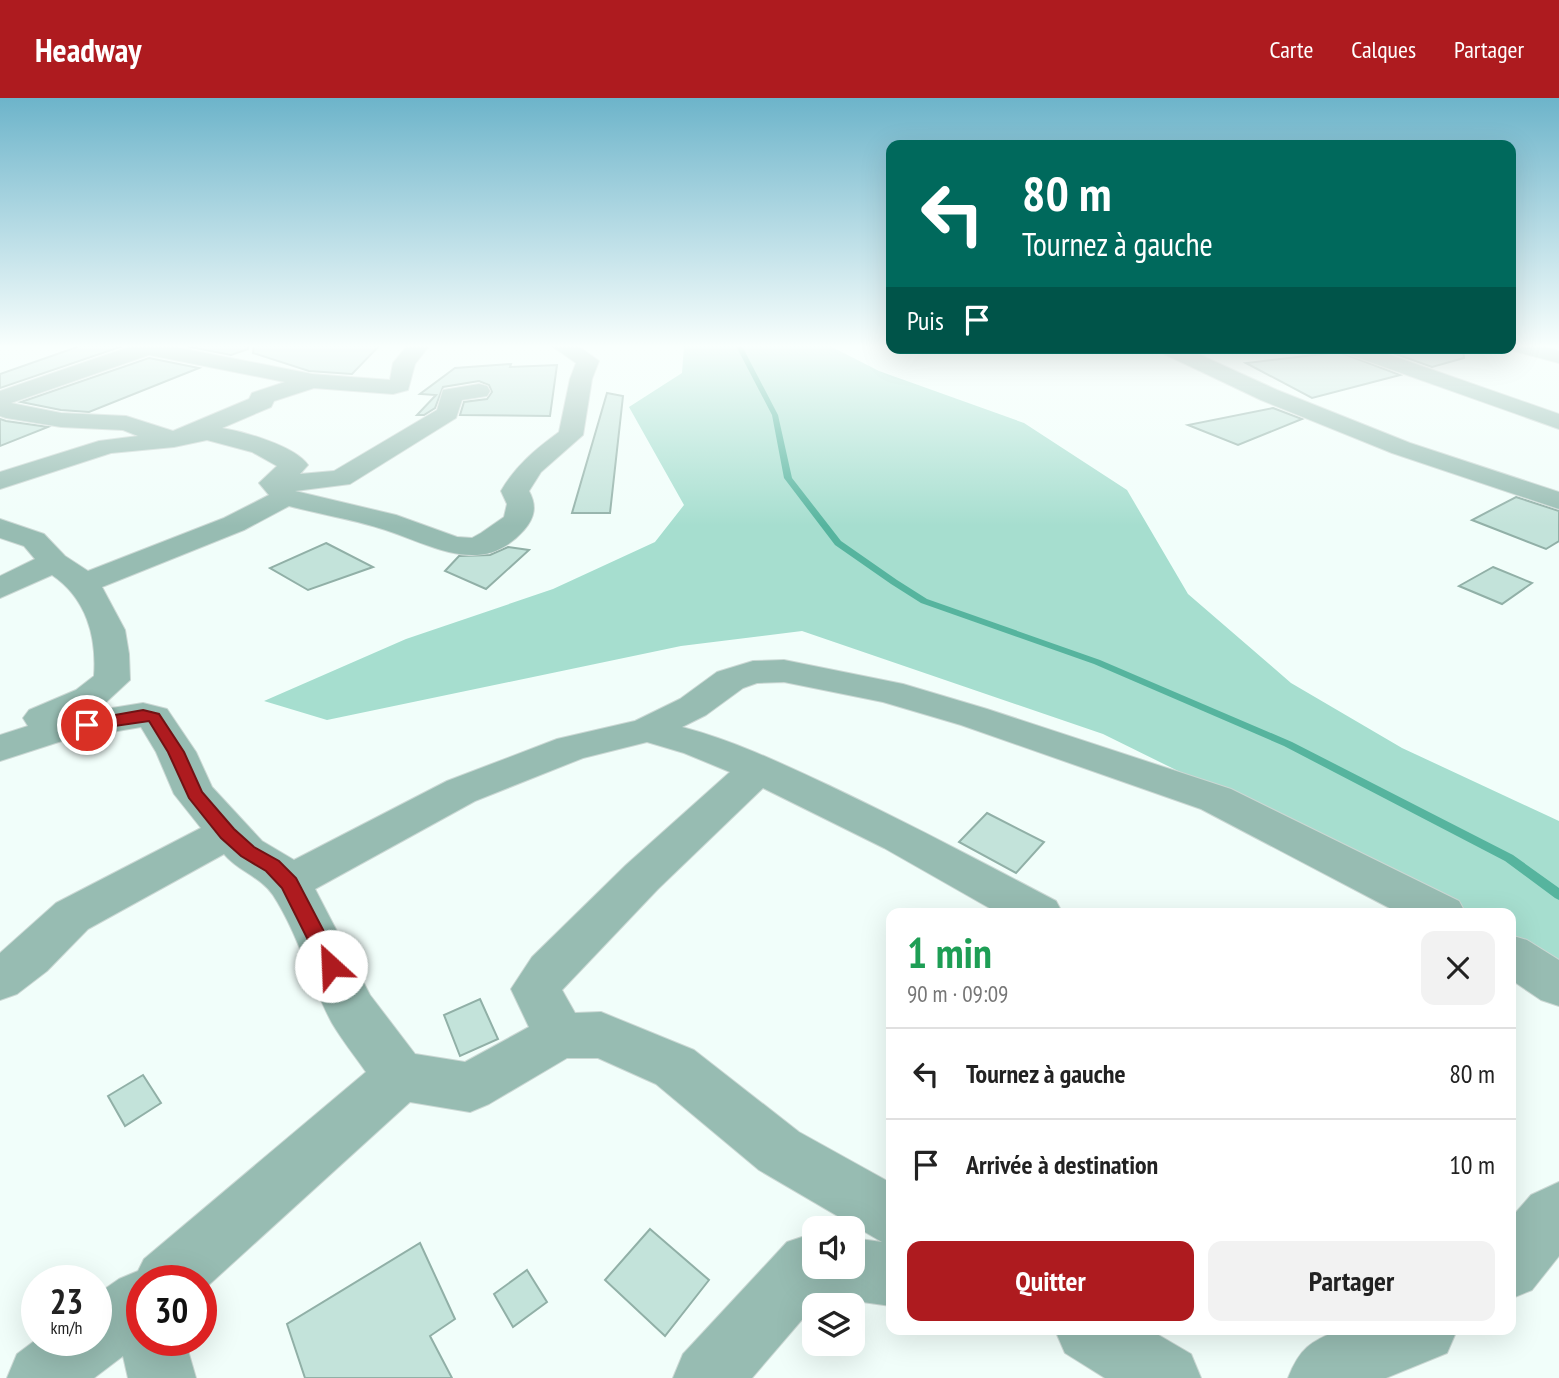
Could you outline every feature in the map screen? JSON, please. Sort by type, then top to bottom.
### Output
[{"type":"street","points":[[0,407],[15,413],[61,420],[126,423],[174,440],[254,406]]},
{"type":"street","points":[[85,583],[234,524],[280,491],[341,478],[448,413],[449,406]]},
{"type":"street","points":[[0,481],[108,446],[174,440],[207,433],[261,447],[295,465],[272,483],[280,491],[403,526],[455,547],[484,545],[500,536],[519,517],[522,506],[515,491],[521,478],[539,459],[571,435],[576,406]]},
{"type":"street","points":[[1296,406],[1401,448],[1559,501]]},
{"type":"street","points":[[1513,406],[1559,422]]},
{"type":"street","points":[[0,528],[34,540],[54,562],[85,583],[87,596],[101,614],[113,643],[112,680],[104,689],[34,721],[0,747]]},
{"type":"street","points":[[0,589],[54,562]]},
{"type":"street","points":[[289,883],[461,791],[571,748],[647,730],[693,707],[730,680],[753,672],[784,671],[879,689],[974,717],[1216,799],[1431,908]]},
{"type":"street","points":[[0,747],[60,729],[143,715],[154,717],[176,752],[195,794],[247,852],[272,866],[289,883],[322,944],[351,1009],[400,1076],[470,1087],[560,1036],[601,1035],[675,1067],[779,1151],[886,1213]]},
{"type":"street","points":[[647,730],[698,744],[759,769],[899,837],[1029,908]]},
{"type":"street","points":[[560,1036],[536,989],[542,976],[565,956],[623,893],[759,769]]},
{"type":"street","points":[[10,965],[72,916],[228,833]]},
{"type":"street","points":[[1516,958],[1559,985]]},
{"type":"street","points":[[184,1265],[400,1076]]},
{"type":"street","points":[[1516,1261],[1552,1216],[1559,1212]]},
{"type":"street","points":[[865,1271],[886,1274]]},
{"type":"street","points":[[707,1378],[802,1272]]},
{"type":"street","points":[[1096,1335],[1167,1378]]},
{"type":"street","points":[[1322,1378],[1340,1363],[1411,1335]]},
{"type":"street","points":[[41,1378],[69,1356]]},
{"type":"street","points":[[156,1356],[162,1378]]},
{"type":"green space","points":[[976,406],[1024,423],[1127,490],[1188,594],[1291,683],[1402,748],[1559,821],[1559,960],[1516,939],[1516,908],[1456,908],[1103,734],[802,631],[681,646],[327,720],[264,701],[406,639],[553,589],[655,542],[684,505],[629,407]]},
{"type":"building","points":[[40,406],[105,406],[89,412]]},
{"type":"building","points":[[426,406],[436,406],[424,415],[417,415]]},
{"type":"building","points":[[463,406],[551,406],[550,416],[460,415]]},
{"type":"building","points":[[603,406],[622,406],[610,513],[572,513]]},
{"type":"building","points":[[1273,408],[1302,419],[1238,445],[1188,425]]},
{"type":"building","points":[[0,419],[6,421],[48,427],[0,446]]},
{"type":"building","points":[[1516,497],[1559,511],[1559,541],[1546,549],[1472,520]]},
{"type":"building","points":[[326,543],[373,567],[308,590],[270,568]]},
{"type":"building","points":[[508,547],[529,550],[486,589],[445,571],[459,556],[490,555]]},
{"type":"building","points":[[1493,567],[1532,583],[1502,604],[1459,586]]},
{"type":"building","points":[[987,813],[1044,842],[1016,873],[959,842]]},
{"type":"building","points":[[480,999],[498,1039],[460,1056],[444,1015]]},
{"type":"building","points":[[143,1075],[161,1103],[125,1126],[108,1096]]},
{"type":"building","points":[[650,1229],[709,1280],[665,1336],[605,1280]]},
{"type":"building","points":[[420,1243],[455,1319],[430,1336],[452,1378],[305,1378],[287,1324]]},
{"type":"building","points":[[527,1270],[547,1302],[513,1327],[494,1294]]},
{"type":"waterway","points":[[770,406],[775,415],[788,478],[838,543],[924,601],[1097,662],[1288,744],[1509,858],[1559,895]]},
{"type":"route","points":[[87,725],[143,715],[154,717],[176,752],[195,794],[247,852],[272,866],[289,883],[331,966]]}]
